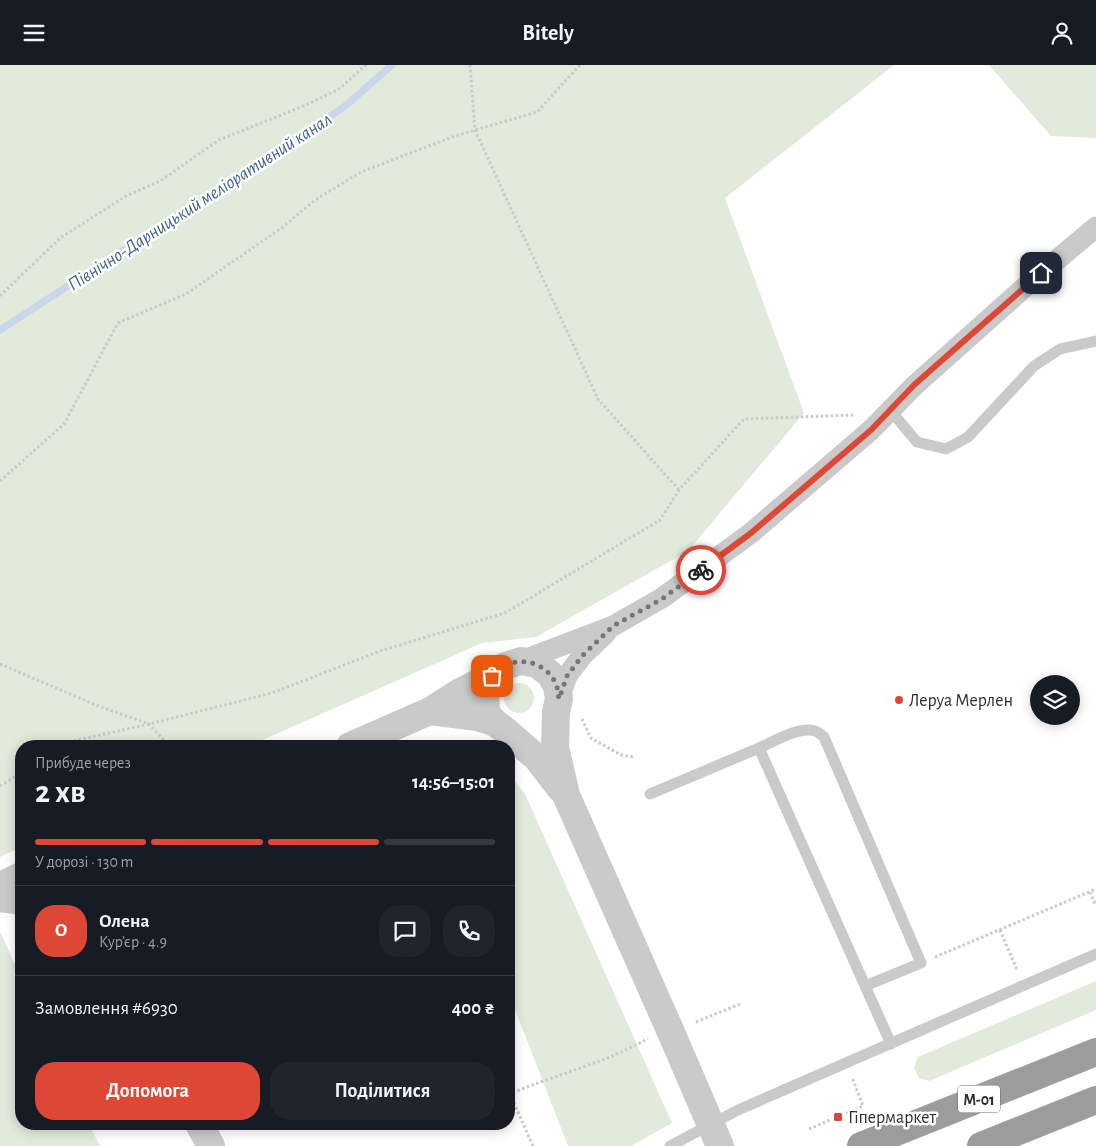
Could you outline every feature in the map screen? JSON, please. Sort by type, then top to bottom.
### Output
[{"type":"highway","name":"М-01","points":[[861,1146],[1096,1052]]},
{"type":"highway","name":"М-01","points":[[981,1146],[1096,1100]]},
{"type":"street","points":[[364,740],[430,711],[460,692],[492,676],[505,666],[613,626],[662,599],[751,533],[871,430],[914,385],[1096,227]]},
{"type":"street","points":[[613,626],[582,656],[567,676],[564,707],[555,747],[566,795],[659,1034],[720,1146]]},
{"type":"street","points":[[521,661],[537,665],[550,675],[557,686],[564,707]]},
{"type":"street","points":[[492,676],[486,691],[486,713],[537,759],[566,795]]},
{"type":"street","points":[[430,711],[477,717],[523,735],[535,732],[549,723],[564,707]]},
{"type":"street","points":[[0,886],[15,879]]},
{"type":"street","points":[[0,898],[15,900]]},
{"type":"street","points":[[203,1130],[211,1146]]},
{"type":"lane","points":[[890,410],[917,442],[946,449],[968,437],[1034,366],[1060,349],[1096,341]]},
{"type":"lane","points":[[650,794],[797,731],[807,729],[817,731],[824,737],[921,963],[865,986]]},
{"type":"lane","points":[[758,748],[891,1044]]},
{"type":"lane","points":[[670,1146],[738,1110],[1096,954]]},
{"type":"path","points":[[0,296],[60,238],[118,201],[160,181],[219,139],[306,105],[338,89],[366,65]]},
{"type":"path","points":[[470,65],[475,130],[598,399],[679,490]]},
{"type":"path","points":[[0,481],[64,424],[118,323],[186,294],[284,227],[315,200],[361,172],[475,130],[537,112],[580,65]]},
{"type":"path","points":[[77,740],[272,693],[380,651],[505,613],[660,520],[679,490],[744,419],[856,415]]},
{"type":"path","points":[[0,664],[149,724],[164,740]]},
{"type":"path","points":[[564,707],[591,738],[621,755],[634,757]]},
{"type":"path","points":[[0,786],[15,777]]},
{"type":"path","points":[[921,963],[1096,889]]},
{"type":"path","points":[[1090,892],[1096,906]]},
{"type":"path","points":[[1000,930],[1021,978]]},
{"type":"path","points":[[696,1022],[740,1004]]},
{"type":"path","points":[[515,1092],[608,1058],[659,1034]]},
{"type":"path","points":[[809,1129],[863,1106],[846,1063]]},
{"type":"path","points":[[515,1105],[533,1146]]},
{"type":"green space","points":[[0,65],[894,65],[725,198],[804,413],[688,551],[536,637],[482,643],[263,740],[15,740],[15,850],[0,857]]},
{"type":"green space","points":[[989,65],[1096,65],[1096,138],[1051,136]]},
{"type":"green space","points":[[519,683],[530,687],[534,698],[530,709],[519,713],[508,709],[504,698],[508,687]]},
{"type":"green space","points":[[515,782],[525,794],[672,1123],[631,1146],[568,1146],[515,1009]]},
{"type":"green space","points":[[0,932],[15,964],[15,1130],[92,1130],[100,1146],[0,1146]]},
{"type":"green space","points":[[1096,981],[1096,1010],[929,1081],[919,1078],[914,1067],[918,1057]]},
{"type":"waterway","name":"Північно-Дарницький меліоративний канал","points":[[0,330],[344,107],[392,65]]},
{"type":"way so far","points":[[492,676],[505,666],[521,661],[537,665],[550,675],[557,686],[559,699],[567,676],[582,656],[613,626],[662,599],[701,570]]},
{"type":"place","name":"Леруа Мерлен","points":[[899,700]]},
{"type":"place","name":"Гіпермаркет","points":[[838,1117]]},
{"type":"route","points":[[701,570],[751,533],[871,430],[914,385],[1041,273]]}]
